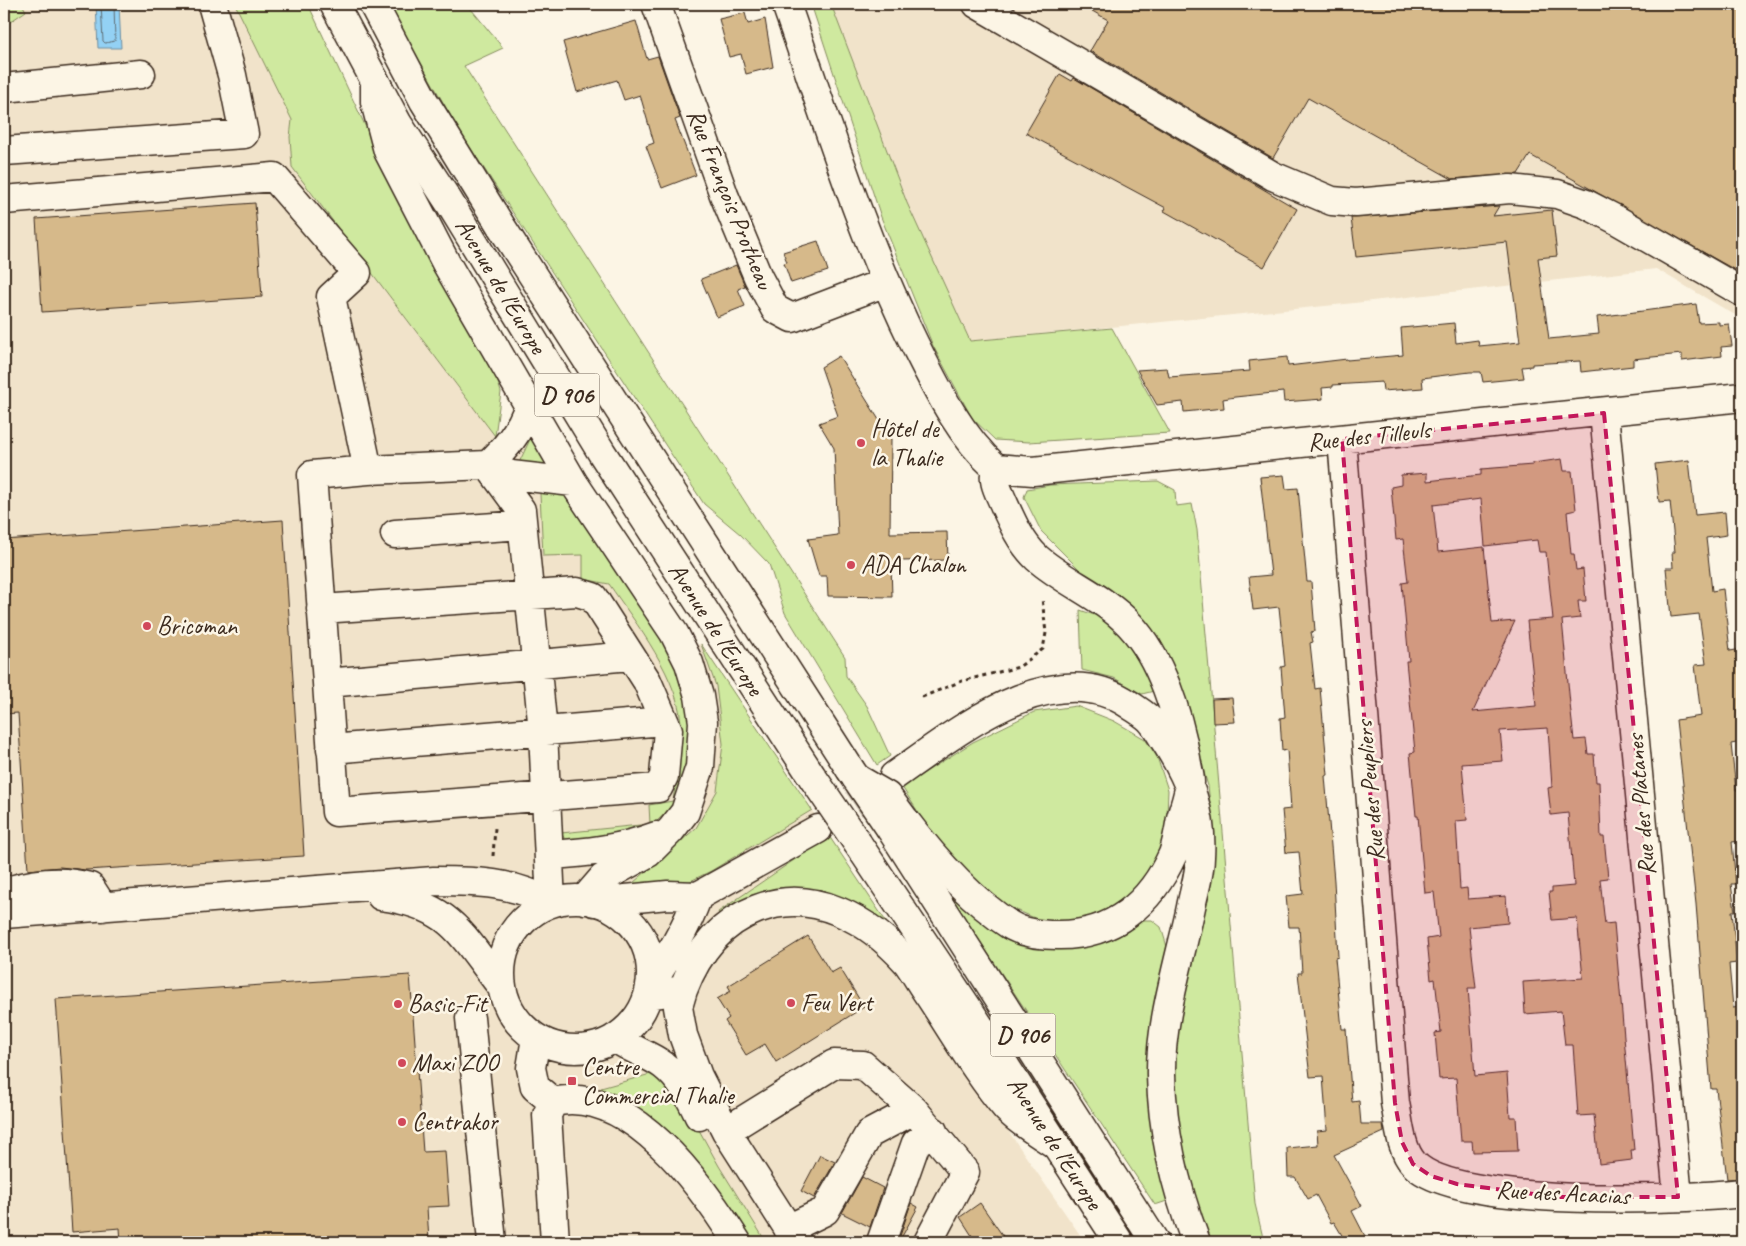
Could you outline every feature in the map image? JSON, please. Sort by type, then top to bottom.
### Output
[{"type":"street","points":[[4,151],[244,134],[232,75],[212,4]]},
{"type":"street","name":"Avenue de l'Europe","points":[[334,4],[398,124],[449,202],[602,453],[813,778],[1119,1242]]},
{"type":"street","name":"Avenue de l'Europe","points":[[373,4],[424,102],[501,226],[853,773],[897,823],[1155,1242]]},
{"type":"street","name":"Rue François Protheau","points":[[656,4],[724,195],[758,277],[775,309],[792,318],[886,282]]},
{"type":"street","points":[[786,4],[860,220],[886,282],[928,370],[973,446],[996,468],[993,478],[1019,535],[1037,558],[1093,595],[1129,624],[1152,655],[1180,725],[1190,783],[1201,830],[1200,860],[1167,1018],[1161,1074],[1166,1132],[1176,1187],[1196,1242]]},
{"type":"street","points":[[977,4],[1273,176],[1332,201],[1356,203],[1510,189],[1557,194],[1586,204],[1615,219],[1742,292]]},
{"type":"street","points":[[4,88],[141,74]]},
{"type":"street","points":[[375,80],[375,102],[388,151],[446,263],[528,408],[573,482],[674,632],[689,663],[699,696],[703,722],[700,767],[685,812],[672,830],[648,853],[603,878],[589,901]]},
{"type":"street","points":[[4,200],[274,177],[357,273],[331,298],[368,470]]},
{"type":"street","name":"Rue des Tilleuls","points":[[996,468],[1034,470],[1604,413],[1742,397]]},
{"type":"street","points":[[488,465],[504,450],[522,426],[528,408]]},
{"type":"street","name":"Rue des Platanes","points":[[1604,413],[1678,1197]]},
{"type":"street","name":"Rue des Peupliers","points":[[1342,439],[1395,1103],[1402,1142]]},
{"type":"street","points":[[488,465],[521,510],[543,731],[551,903]]},
{"type":"street","points":[[321,608],[577,592],[593,597],[647,681],[668,730],[664,776],[658,788],[336,812],[331,749],[327,683],[321,608],[312,475],[368,470],[488,465],[511,475],[573,482]]},
{"type":"street","points":[[395,534],[522,525]]},
{"type":"street","points":[[327,683],[630,656]]},
{"type":"street","points":[[894,776],[956,733],[998,707],[1042,691],[1082,687],[1117,696],[1152,721],[1190,783],[1174,852],[1161,876],[1138,905],[1124,918],[1098,930],[1072,936],[1043,935],[1011,926],[962,886],[926,848],[897,823]]},
{"type":"street","points":[[331,749],[664,721]]},
{"type":"street","points":[[501,986],[501,965],[510,939],[517,927],[532,912],[551,903],[568,899],[589,901],[668,895],[698,896],[818,829]]},
{"type":"street","points":[[549,855],[606,850],[635,844],[672,830]]},
{"type":"street","points":[[4,914],[467,881],[511,886],[536,894],[551,903]]},
{"type":"street","points":[[4,902],[11,890],[30,884],[77,883],[90,887],[103,907]]},
{"type":"street","points":[[340,890],[396,898],[417,903],[434,911],[458,928],[501,986],[512,1014],[523,1028],[536,1038],[555,1046],[576,1049],[596,1046],[615,1038],[629,1026],[640,1012],[649,990],[675,947],[698,896]]},
{"type":"street","points":[[589,901],[611,908],[626,918],[638,932],[646,949],[650,966],[649,990]]},
{"type":"street","points":[[786,1238],[726,1131],[698,1076],[683,1035],[678,1007],[691,970],[706,946],[724,927],[744,914],[765,906],[787,901],[811,902],[834,908],[855,918],[884,939],[908,964],[965,1050],[1008,1110],[1058,1147]]},
{"type":"street","points":[[649,990],[683,990]]},
{"type":"street","points":[[470,1018],[492,1242]]},
{"type":"street","points":[[536,1038],[531,1068],[535,1087],[553,1102]]},
{"type":"street","points":[[615,1038],[662,1065],[686,1090],[723,1159],[786,1238]]},
{"type":"street","points":[[726,1131],[834,1064],[863,1065],[914,1110],[965,1172],[928,1242]]},
{"type":"street","points":[[553,1102],[568,1099],[587,1101],[618,1112],[649,1135],[675,1158],[722,1219],[737,1242]]},
{"type":"street","points":[[553,1102],[547,1115],[555,1242]]},
{"type":"street","points":[[786,1238],[826,1211],[869,1134],[914,1110]]},
{"type":"street","points":[[881,1242],[916,1143],[933,1131]]},
{"type":"street","name":"Rue des Acacias","points":[[1402,1142],[1413,1164],[1431,1176],[1457,1184],[1513,1194],[1557,1197],[1678,1197],[1742,1193]]},
{"type":"path","points":[[922,696],[962,681],[1019,667],[1043,649],[1046,633],[1037,558]]},
{"type":"highlighted area","points":[[1604,413],[1678,1197],[1557,1197],[1457,1184],[1431,1176],[1413,1164],[1402,1142],[1395,1103],[1342,439]]},
{"type":"shaded area","points":[[4,4],[235,4],[292,120],[290,137],[292,167],[495,436],[534,431],[675,649],[701,644],[887,923],[984,1096],[1085,1242],[4,1242]]},
{"type":"shaded area","points":[[831,4],[1742,4],[1742,319],[1656,269],[1345,304],[970,341],[914,229]]},
{"type":"green space","points":[[4,4],[22,4],[26,11],[4,26]]},
{"type":"green space","points":[[235,4],[308,4],[378,153],[494,370],[501,392],[495,436],[292,167],[290,137],[292,120]]},
{"type":"green space","points":[[392,4],[467,4],[503,48],[464,66],[845,657],[846,676],[867,706],[890,756],[877,765],[785,613],[769,564],[740,534],[704,504],[458,129],[394,15]]},
{"type":"green space","points":[[811,4],[831,4],[907,203],[970,341],[1112,328],[1170,433],[1029,442],[995,440],[972,418],[933,346],[881,217]]},
{"type":"green space","points":[[534,431],[559,469],[516,469]]},
{"type":"green space","points":[[1158,481],[1175,490],[1176,506],[1192,504],[1197,530],[1255,1204],[1264,1242],[1206,1242],[1178,1154],[1173,1051],[1210,877],[1212,820],[1208,786],[1178,684],[1160,639],[1125,601],[1082,572],[1041,531],[1024,497],[1027,489],[1050,485]]},
{"type":"green space","points":[[554,486],[574,492],[675,649],[693,712],[685,785],[671,808],[644,833],[568,844],[561,833],[650,824],[649,805],[673,801],[681,729],[674,691],[666,672],[609,584],[583,579],[583,555],[543,556],[540,494]]},
{"type":"green space","points":[[1080,610],[1103,618],[1127,641],[1143,662],[1154,691],[1142,694],[1114,678],[1082,670]]},
{"type":"green space","points":[[701,644],[812,810],[711,871],[678,887],[637,889],[633,883],[696,828],[717,791],[723,744],[716,686]]},
{"type":"green space","points":[[1076,706],[1114,721],[1145,739],[1157,757],[1168,790],[1162,853],[1130,897],[1096,921],[1063,923],[1041,921],[990,898],[948,859],[902,787],[973,742],[1034,712]]},
{"type":"green space","points":[[829,836],[887,923],[854,904],[721,917],[718,912]]},
{"type":"green space","points":[[944,887],[987,920],[1034,944],[1138,920],[1152,920],[1161,927],[1168,950],[1154,1134],[1167,1201],[1155,1205]]},
{"type":"green space","points":[[654,1073],[689,1112],[719,1166],[766,1242],[749,1242],[601,1096],[601,1088]]},
{"type":"water","points":[[96,4],[119,4],[121,48],[98,48]]},
{"type":"building","points":[[1080,4],[1742,4],[1742,274],[1530,155],[1518,174],[1452,179],[1308,98],[1273,158],[1090,51],[1108,20]]},
{"type":"building","points":[[745,13],[748,24],[765,19],[773,67],[746,74],[741,54],[729,57],[719,19]]},
{"type":"building","points":[[636,21],[647,59],[658,56],[680,118],[675,120],[696,175],[662,188],[646,146],[654,143],[640,95],[624,100],[617,80],[577,92],[563,42]]},
{"type":"building","points":[[1060,74],[1072,81],[1074,78],[1297,209],[1264,267],[1164,211],[1166,208],[1026,133]]},
{"type":"building","points":[[255,203],[262,297],[42,312],[36,219]]},
{"type":"building","points":[[1499,206],[1493,216],[1552,210],[1557,256],[1538,258],[1549,339],[1599,334],[1597,317],[1696,304],[1699,323],[1719,322],[1719,325],[1729,324],[1732,346],[1721,347],[1722,356],[1682,361],[1682,354],[1633,359],[1633,366],[1581,372],[1580,361],[1532,364],[1532,366],[1522,367],[1524,378],[1483,382],[1481,372],[1470,372],[1422,378],[1423,388],[1383,391],[1382,382],[1333,385],[1333,387],[1322,388],[1323,399],[1284,402],[1283,392],[1223,399],[1224,408],[1184,412],[1183,402],[1157,405],[1137,370],[1167,368],[1169,377],[1250,371],[1249,361],[1287,357],[1288,366],[1403,355],[1401,328],[1454,323],[1456,343],[1478,340],[1479,346],[1520,342],[1507,242],[1356,257],[1351,218]]},
{"type":"building","points":[[818,241],[828,271],[791,283],[784,263],[787,262],[783,252]]},
{"type":"building","points":[[736,265],[745,286],[738,289],[745,306],[717,317],[701,279]]},
{"type":"building","points":[[839,356],[891,439],[890,533],[947,532],[948,560],[901,561],[900,565],[891,565],[892,597],[828,596],[827,576],[819,576],[808,539],[838,535],[834,448],[819,423],[838,416],[821,367]]},
{"type":"building","points":[[1562,459],[1564,471],[1572,471],[1576,510],[1567,512],[1571,554],[1574,554],[1576,570],[1583,569],[1586,601],[1578,601],[1580,618],[1562,620],[1574,740],[1586,739],[1588,754],[1594,754],[1596,782],[1599,782],[1601,837],[1604,837],[1608,878],[1600,879],[1605,924],[1614,923],[1634,1150],[1631,1150],[1632,1160],[1599,1164],[1594,1115],[1578,1116],[1573,1045],[1565,1045],[1561,1011],[1525,1014],[1523,982],[1583,978],[1577,918],[1552,920],[1549,892],[1552,892],[1552,888],[1574,886],[1568,813],[1551,815],[1548,788],[1552,787],[1548,728],[1500,731],[1503,761],[1462,764],[1467,820],[1456,821],[1460,889],[1467,888],[1468,899],[1506,896],[1508,923],[1469,927],[1476,988],[1468,988],[1475,1076],[1507,1073],[1510,1117],[1516,1117],[1518,1151],[1473,1152],[1472,1141],[1461,1141],[1456,1078],[1439,1079],[1435,1033],[1441,1032],[1435,979],[1431,980],[1427,939],[1439,937],[1434,892],[1425,893],[1418,816],[1416,816],[1410,753],[1415,752],[1406,661],[1409,661],[1402,583],[1408,582],[1403,539],[1396,540],[1391,487],[1401,485],[1401,475],[1427,473],[1427,481],[1481,475],[1481,469],[1533,465],[1533,463]],"holes":[[[1481,499],[1485,546],[1537,540],[1539,552],[1546,552],[1553,619],[1527,621],[1536,706],[1473,712],[1515,621],[1492,623],[1484,547],[1438,552],[1433,505]]]},
{"type":"building","points":[[1689,460],[1695,515],[1725,512],[1727,535],[1706,538],[1712,591],[1723,589],[1730,651],[1742,649],[1742,742],[1731,744],[1736,790],[1738,790],[1740,841],[1732,842],[1736,884],[1731,884],[1735,911],[1732,911],[1737,963],[1729,964],[1733,1008],[1740,1007],[1742,1021],[1742,1178],[1727,1179],[1716,1089],[1711,1089],[1696,904],[1676,720],[1701,716],[1695,665],[1706,664],[1699,614],[1671,617],[1666,568],[1673,568],[1672,552],[1675,552],[1670,501],[1659,502],[1655,464]]},
{"type":"building","points":[[1284,475],[1286,489],[1298,488],[1307,582],[1311,582],[1315,631],[1311,632],[1313,642],[1310,643],[1315,689],[1320,688],[1328,775],[1325,776],[1338,957],[1335,958],[1342,1029],[1346,1029],[1352,1102],[1359,1101],[1361,1124],[1383,1124],[1384,1132],[1334,1155],[1362,1206],[1352,1211],[1368,1242],[1346,1242],[1334,1222],[1331,1223],[1316,1195],[1308,1199],[1295,1177],[1288,1177],[1287,1148],[1318,1145],[1317,1131],[1327,1130],[1323,1076],[1310,1077],[1298,973],[1302,973],[1299,927],[1289,927],[1286,896],[1303,894],[1299,852],[1286,853],[1282,810],[1291,809],[1287,750],[1282,751],[1280,718],[1285,717],[1281,667],[1285,666],[1279,607],[1253,610],[1249,577],[1271,575],[1260,477]]},
{"type":"building","name":"Bricoman","points":[[283,520],[304,856],[86,870],[60,867],[28,870],[18,713],[4,714],[4,540]]},
{"type":"building","points":[[1232,698],[1235,722],[1213,723],[1212,699]]},
{"type":"building","name":"Feu Vert","points":[[808,936],[831,973],[840,968],[864,1007],[776,1062],[765,1044],[746,1055],[725,1021],[729,1018],[717,999],[731,991],[728,986]]},
{"type":"building","points":[[410,975],[423,1152],[445,1151],[449,1206],[427,1207],[429,1242],[121,1242],[120,1228],[72,1232],[56,999]]},
{"type":"building","points":[[820,1155],[835,1162],[814,1198],[801,1191]]},
{"type":"building","points":[[862,1177],[883,1188],[870,1227],[842,1213]]},
{"type":"building","points":[[911,1203],[918,1207],[898,1242]]},
{"type":"building","points":[[980,1203],[1007,1242],[976,1242],[960,1217]]},
{"type":"tunnel","points":[[819,828],[887,782]]},
{"type":"place","name":"Hôtel de la Thalie","points":[[861,443]]},
{"type":"place","name":"ADA Chalon","points":[[851,565]]},
{"type":"place","name":"Bricoman","points":[[147,626]]},
{"type":"place","name":"Feu Vert","points":[[791,1003]]},
{"type":"place","name":"Basic-Fit","points":[[398,1004]]},
{"type":"place","name":"Maxi ZOO","points":[[402,1063]]},
{"type":"place","name":"Centre Commercial Thalie","points":[[572,1081]]},
{"type":"place","name":"Centrakor","points":[[402,1122]]}]
